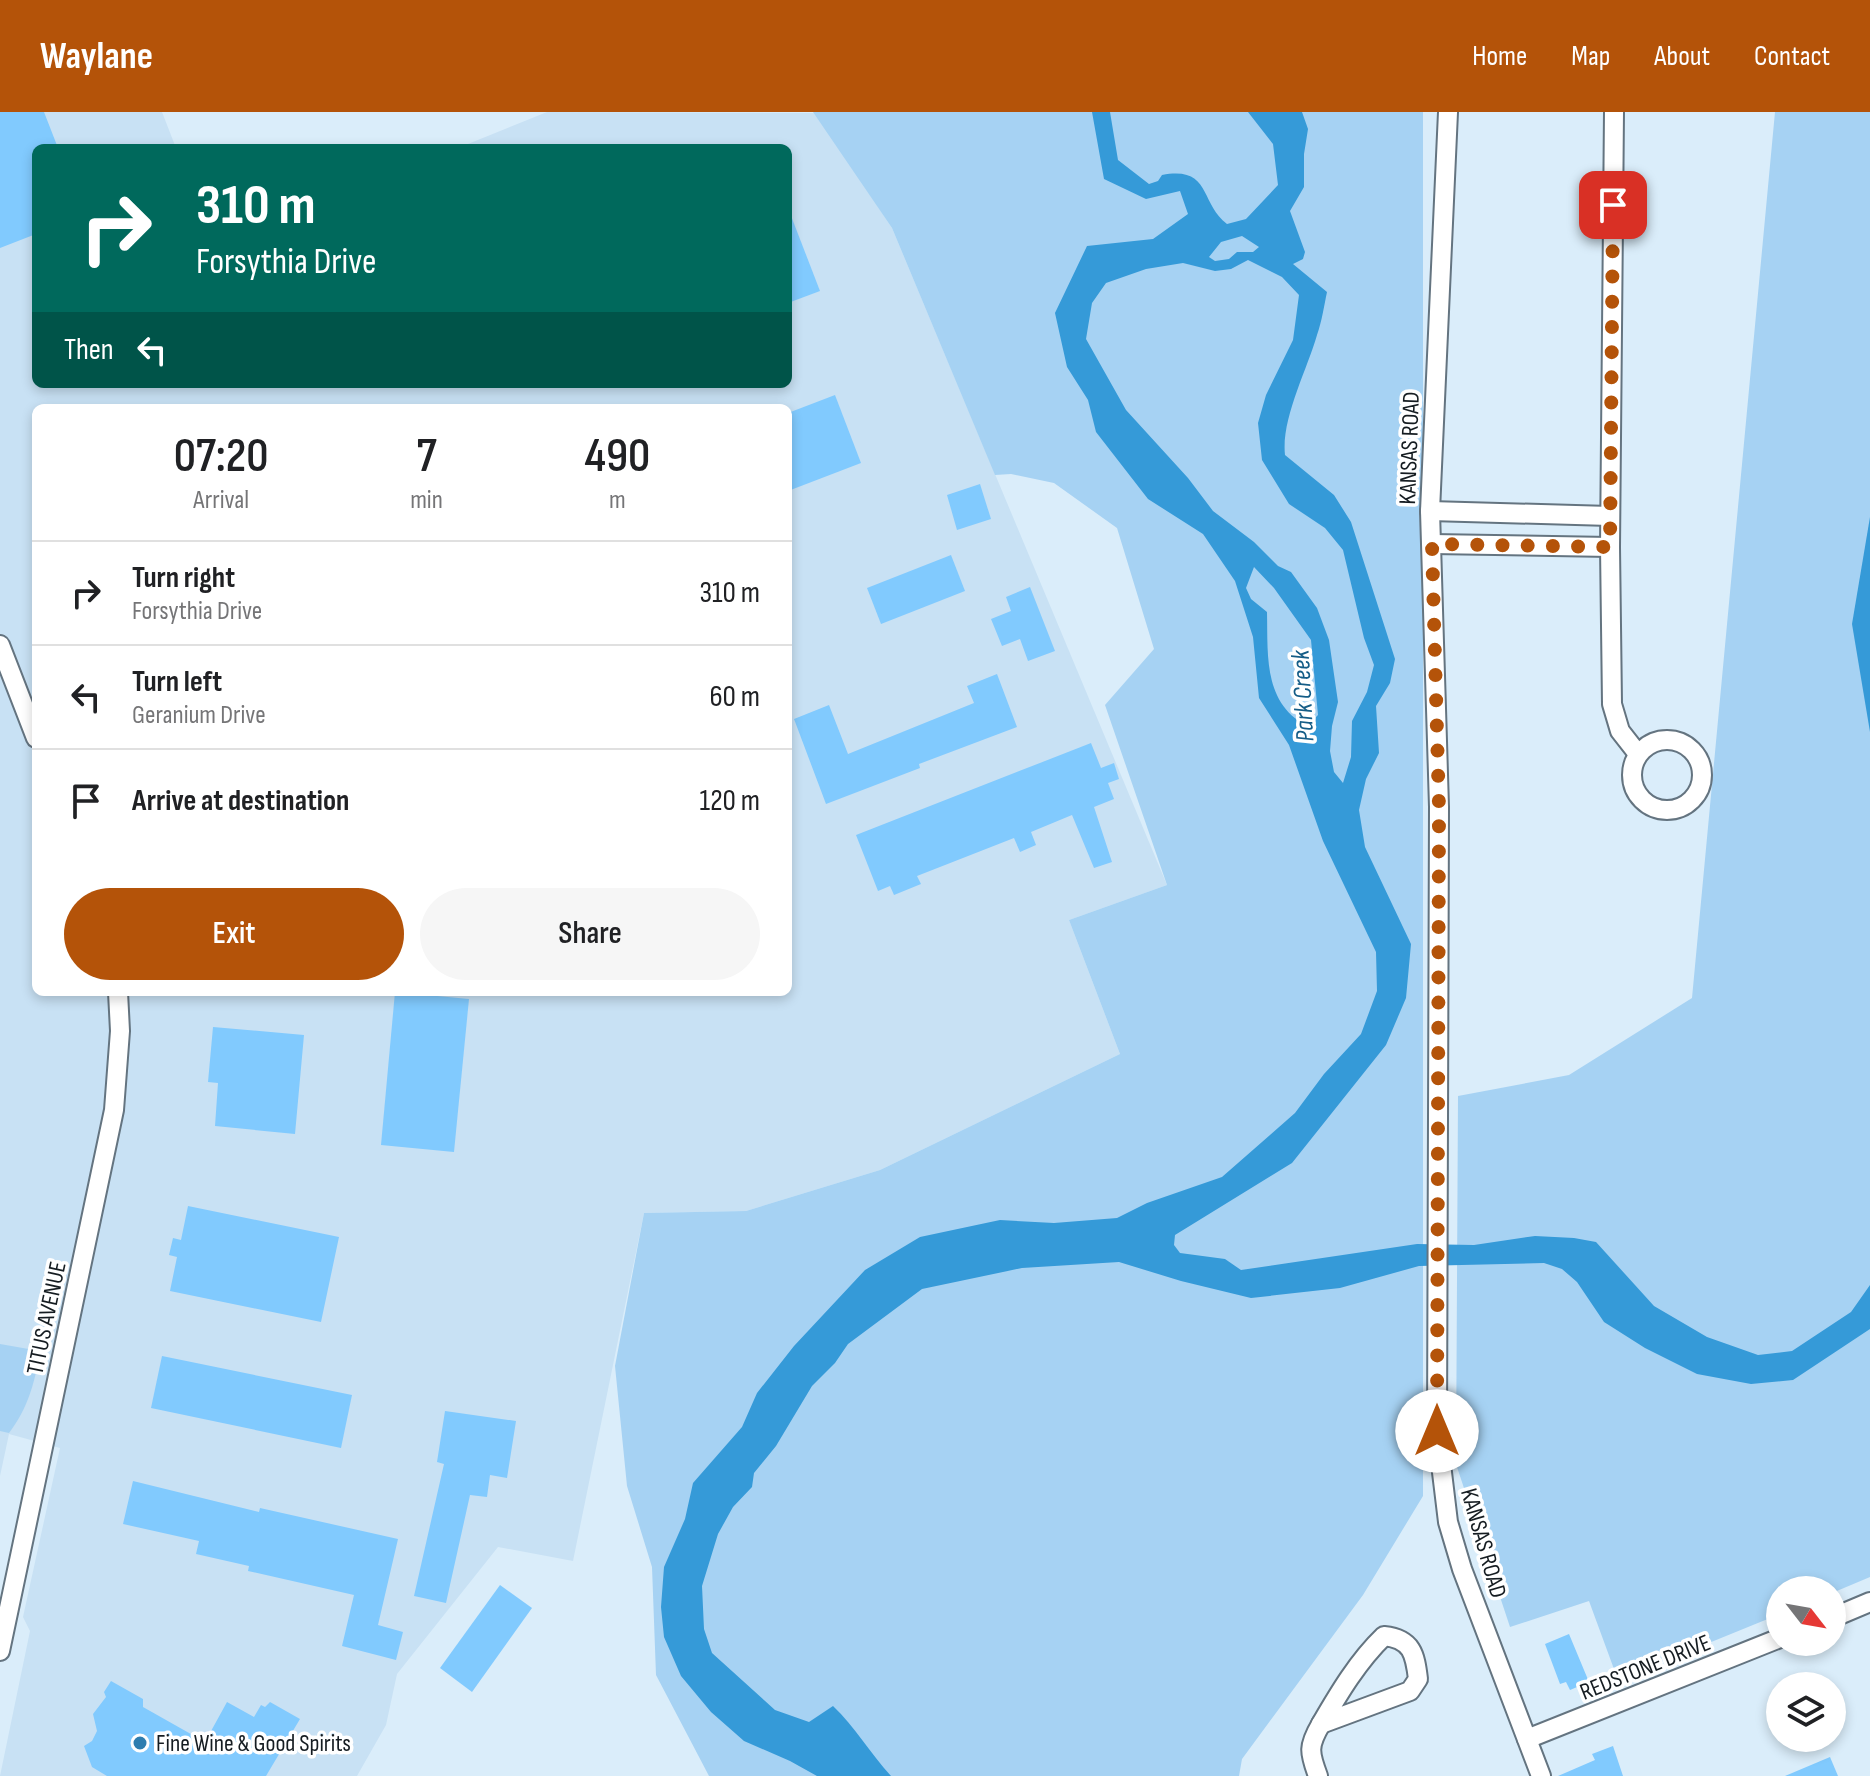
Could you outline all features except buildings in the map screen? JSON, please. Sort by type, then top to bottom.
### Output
[{"type":"street","name":"KANSAS ROAD","points":[[1448,112],[1430,511],[1439,807],[1437,1431],[1448,1522],[1462,1569],[1541,1776]]},
{"type":"street","points":[[1614,112],[1610,516],[1612,704],[1620,731],[1638,754]]},
{"type":"street","points":[[1430,511],[1610,516]]},
{"type":"street","points":[[1432,544],[1610,547]]},
{"type":"street","points":[[0,645],[32,728]]},
{"type":"street","name":"TITUS AVENUE","points":[[0,1651],[114,1110],[120,1043],[118,996]]},
{"type":"street","points":[[1846,1612],[1870,1602]]},
{"type":"street","points":[[1318,1776],[1310,1756],[1311,1741],[1338,1694],[1384,1636],[1399,1638],[1409,1646],[1418,1679],[1410,1691],[1321,1724]]},
{"type":"street","name":"REDSTONE DRIVE","points":[[1527,1739],[1766,1644]]},
{"type":"shaded area","points":[[0,112],[162,112],[174,144],[32,144],[32,388],[792,388],[792,144],[468,144],[547,112],[816,113],[892,228],[1167,885],[1069,920],[1120,1054],[880,1170],[746,1211],[644,1213],[573,1561],[498,1547],[397,1674],[386,1725],[357,1776],[0,1776],[30,1631],[23,1617],[60,1448],[9,1434],[0,1476]]},
{"type":"shaded area","points":[[813,112],[1423,112],[1423,1496],[1363,1595],[1242,1759],[1239,1776],[709,1776],[656,1675],[652,1567],[627,1486],[615,1366],[644,1213],[746,1211],[880,1170],[1120,1054],[1069,920],[1167,885],[1105,705],[1154,649],[1117,528],[1054,483],[1011,474],[995,475],[892,228]]},
{"type":"shaded area","points":[[1775,112],[1870,112],[1870,1577],[1846,1587],[1846,1576],[1766,1576],[1766,1620],[1618,1680],[1589,1601],[1510,1627],[1456,1464],[1458,1096],[1569,1075],[1692,998]]},
{"type":"shaded area","points":[[0,1344],[40,1351],[30,1394],[9,1433],[0,1431]]},
{"type":"water","points":[[1092,112],[1110,112],[1118,160],[1149,184],[1158,181],[1162,175],[1189,176],[1203,188],[1218,215],[1227,224],[1246,219],[1278,185],[1273,144],[1248,112],[1302,112],[1308,129],[1304,187],[1290,211],[1305,252],[1303,259],[1293,264],[1327,292],[1319,330],[1291,410],[1285,455],[1334,495],[1351,522],[1395,659],[1390,683],[1376,706],[1379,753],[1366,779],[1359,810],[1365,847],[1411,944],[1406,998],[1386,1045],[1292,1163],[1175,1235],[1174,1245],[1180,1253],[1225,1259],[1241,1270],[1417,1244],[1474,1245],[1535,1236],[1574,1238],[1596,1242],[1654,1306],[1707,1337],[1758,1355],[1792,1351],[1851,1312],[1870,1285],[1870,1329],[1793,1380],[1751,1384],[1697,1374],[1645,1348],[1604,1322],[1577,1282],[1562,1269],[1544,1263],[1419,1266],[1340,1288],[1251,1298],[1119,1262],[1022,1268],[922,1289],[848,1344],[835,1363],[812,1386],[776,1446],[754,1473],[752,1487],[733,1507],[718,1534],[702,1586],[704,1629],[712,1653],[775,1710],[809,1722],[833,1706],[891,1776],[817,1776],[744,1741],[711,1712],[681,1676],[664,1637],[661,1607],[664,1567],[685,1519],[693,1483],[742,1427],[757,1393],[794,1346],[865,1270],[920,1237],[1000,1220],[1054,1223],[1117,1218],[1147,1203],[1222,1177],[1295,1113],[1324,1074],[1361,1034],[1377,991],[1376,952],[1323,841],[1289,745],[1259,698],[1253,637],[1235,581],[1203,534],[1148,499],[1096,432],[1088,400],[1067,367],[1055,313],[1087,246],[1153,239],[1188,214],[1180,191],[1146,199],[1104,179]],"holes":[[[1242,236],[1259,247],[1253,252],[1237,252],[1229,259],[1215,261],[1209,257],[1221,242]],[[1248,260],[1282,277],[1299,295],[1293,340],[1266,395],[1258,423],[1262,460],[1289,504],[1325,528],[1343,550],[1364,638],[1374,665],[1367,692],[1352,721],[1351,757],[1343,783],[1334,772],[1330,751],[1338,702],[1329,640],[1317,608],[1291,572],[1278,566],[1254,542],[1213,511],[1188,478],[1126,410],[1086,339],[1092,303],[1106,283],[1146,269],[1183,263],[1215,271],[1231,269]],[[1254,567],[1274,588],[1311,640],[1318,715],[1307,726],[1282,705],[1275,691],[1268,661],[1267,612],[1251,599],[1246,588]]]},
{"type":"water","points":[[1870,517],[1870,732],[1852,624]]},
{"type":"place","name":"Fine Wine & Good Spirits","points":[[140,1743]]},
{"type":"route","points":[[1437,1431],[1439,807],[1432,544],[1610,547],[1613,205]]},
{"type":"water label","name":"Park Creek","points":[[1302,696]]}]
